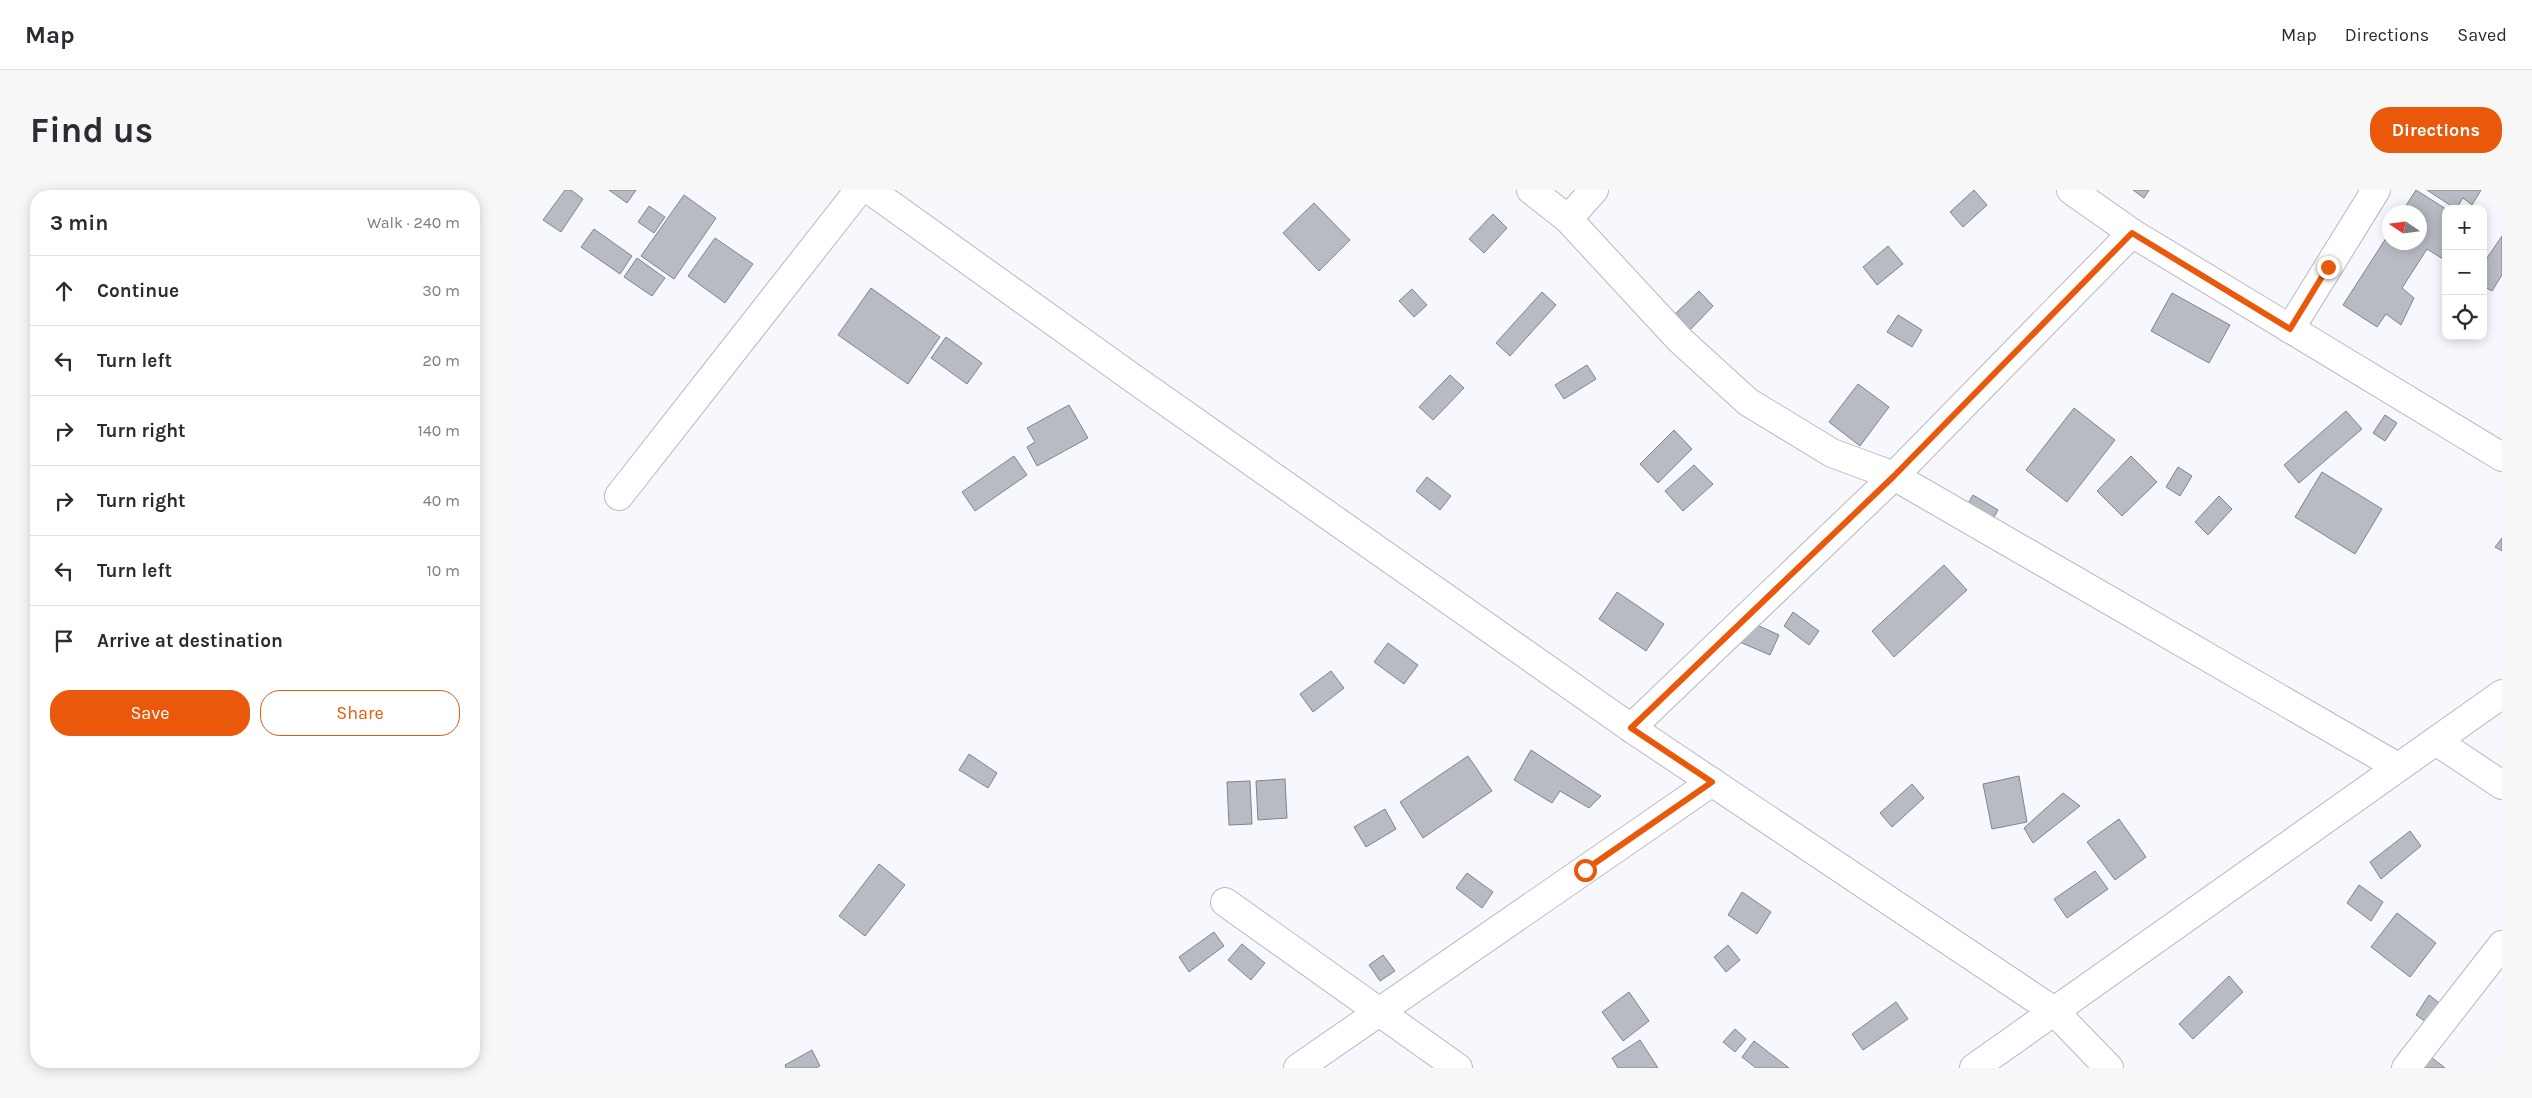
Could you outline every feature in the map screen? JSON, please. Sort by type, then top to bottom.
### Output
[{"type":"street","points":[[619,496],[859,190]]},
{"type":"street","points":[[870,190],[1631,728],[2054,1011],[2109,1068]]},
{"type":"street","points":[[1531,190],[1568,219],[1680,340],[1748,402],[1832,453],[1894,476],[2398,767]]},
{"type":"street","points":[[1568,219],[1594,190]]},
{"type":"street","points":[[2071,190],[2132,233],[2502,457]]},
{"type":"street","points":[[2290,329],[2376,190]]},
{"type":"street","points":[[1631,728],[1894,476],[2132,233]]},
{"type":"street","points":[[1974,1068],[2502,694]]},
{"type":"street","points":[[2436,741],[2502,785]]},
{"type":"street","points":[[1298,1068],[1712,782]]},
{"type":"street","points":[[1225,902],[1458,1068]]},
{"type":"street","points":[[2406,1068],[2502,945]]},
{"type":"building","points":[[565,190],[571,190],[583,199],[561,232],[543,220]]},
{"type":"building","points":[[609,190],[636,190],[627,203]]},
{"type":"building","points":[[1974,190],[1987,205],[1963,227],[1950,212]]},
{"type":"building","points":[[2133,190],[2149,190],[2144,198]]},
{"type":"building","points":[[2416,190],[2442,206],[2442,258],[2427,249],[2427,205],[2406,205]]},
{"type":"building","points":[[2427,190],[2481,190],[2472,205],[2463,198],[2459,205],[2450,205]]},
{"type":"building","points":[[684,195],[716,218],[674,279],[641,256]]},
{"type":"building","points":[[1314,203],[1350,240],[1319,271],[1283,233]]},
{"type":"building","points":[[649,206],[665,217],[654,233],[638,222]]},
{"type":"building","points":[[1493,214],[1507,228],[1484,253],[1469,239]]},
{"type":"building","points":[[594,229],[632,256],[620,274],[581,247]]},
{"type":"building","points":[[2502,236],[2502,275],[2492,291],[2487,288],[2487,258]]},
{"type":"building","points":[[715,238],[753,264],[725,303],[688,276]]},
{"type":"building","points":[[2382,244],[2382,250],[2426,250],[2402,288],[2414,298],[2401,325],[2386,314],[2377,327],[2343,305]]},
{"type":"building","points":[[1888,246],[1903,264],[1877,285],[1863,267]]},
{"type":"building","points":[[637,258],[665,278],[652,296],[624,277]]},
{"type":"building","points":[[871,288],[940,337],[908,384],[838,335]]},
{"type":"building","points":[[1412,289],[1427,305],[1414,317],[1399,301]]},
{"type":"building","points":[[1699,291],[1713,306],[1690,330],[1674,315]]},
{"type":"building","points":[[1542,292],[1556,305],[1510,356],[1496,343]]},
{"type":"building","points":[[2172,293],[2230,325],[2209,363],[2151,331]]},
{"type":"building","points":[[1898,315],[1922,330],[1912,347],[1887,332]]},
{"type":"building","points":[[946,337],[982,363],[967,384],[931,358]]},
{"type":"building","points":[[1587,365],[1596,379],[1564,399],[1555,385]]},
{"type":"building","points":[[1450,375],[1464,388],[1433,420],[1419,407]]},
{"type":"building","points":[[1858,384],[1889,407],[1860,446],[1829,422]]},
{"type":"building","points":[[1069,405],[1088,438],[1037,466],[1027,447],[1035,442],[1027,428]]},
{"type":"building","points":[[2074,408],[2115,440],[2067,502],[2026,470]]},
{"type":"building","points":[[2346,411],[2362,429],[2299,483],[2284,465]]},
{"type":"building","points":[[2385,415],[2397,423],[2385,441],[2373,433]]},
{"type":"building","points":[[1674,430],[1692,449],[1658,483],[1640,464]]},
{"type":"building","points":[[1014,456],[1027,475],[975,511],[962,492]]},
{"type":"building","points":[[2131,456],[2157,482],[2122,516],[2097,491]]},
{"type":"building","points":[[1694,465],[1713,484],[1683,511],[1665,491]]},
{"type":"building","points":[[2178,467],[2192,476],[2180,496],[2166,487]]},
{"type":"building","points":[[2322,472],[2382,509],[2355,554],[2295,517]]},
{"type":"building","points":[[1427,477],[1451,496],[1440,510],[1416,491]]},
{"type":"building","points":[[1973,495],[1998,510],[1991,522],[1966,507]]},
{"type":"building","points":[[2219,496],[2232,509],[2208,535],[2195,522]]},
{"type":"building","points":[[2502,538],[2502,551],[2495,547]]},
{"type":"building","points":[[1944,565],[1967,590],[1894,657],[1872,631]]},
{"type":"building","points":[[1617,592],[1664,624],[1646,651],[1599,619]]},
{"type":"building","points":[[1793,612],[1819,631],[1809,645],[1784,626]]},
{"type":"building","points":[[1744,619],[1779,635],[1770,655],[1735,640]]},
{"type":"building","points":[[1388,643],[1418,665],[1404,684],[1374,662]]},
{"type":"building","points":[[1331,671],[1344,688],[1313,712],[1300,694]]},
{"type":"building","points":[[1531,750],[1601,796],[1589,808],[1560,791],[1552,803],[1514,780]]},
{"type":"building","points":[[969,754],[997,773],[988,788],[959,770]]},
{"type":"building","points":[[1468,756],[1492,791],[1423,838],[1400,802]]},
{"type":"building","points":[[2019,776],[2027,822],[1992,829],[1983,784]]},
{"type":"building","points":[[1285,779],[1287,818],[1258,820],[1256,781]]},
{"type":"building","points":[[1250,781],[1252,824],[1229,825],[1227,782]]},
{"type":"building","points":[[1912,784],[1924,798],[1892,827],[1880,813]]},
{"type":"building","points":[[2063,793],[2080,806],[2033,843],[2024,828]]},
{"type":"building","points":[[1385,809],[1396,829],[1366,847],[1354,827]]},
{"type":"building","points":[[2119,819],[2146,857],[2115,880],[2087,842]]},
{"type":"building","points":[[2410,831],[2421,846],[2381,879],[2370,862]]},
{"type":"building","points":[[879,864],[905,885],[865,936],[839,916]]},
{"type":"building","points":[[2095,871],[2108,889],[2067,918],[2054,899]]},
{"type":"building","points":[[1467,873],[1493,892],[1482,908],[1456,888]]},
{"type":"building","points":[[2359,885],[2383,902],[2371,921],[2347,903]]},
{"type":"building","points":[[1742,892],[1771,912],[1757,934],[1728,915]]},
{"type":"building","points":[[2397,913],[2436,943],[2410,977],[2371,947]]},
{"type":"building","points":[[1214,932],[1224,946],[1189,972],[1179,957]]},
{"type":"building","points":[[1242,944],[1265,963],[1251,980],[1228,960]]},
{"type":"building","points":[[1728,945],[1740,960],[1726,972],[1714,957]]},
{"type":"building","points":[[1383,955],[1395,971],[1380,981],[1369,965]]},
{"type":"building","points":[[2229,976],[2243,992],[2193,1039],[2179,1024]]},
{"type":"building","points":[[1629,992],[1649,1021],[1623,1041],[1602,1012]]},
{"type":"building","points":[[2429,995],[2442,1005],[2429,1024],[2416,1015]]},
{"type":"building","points":[[1896,1002],[1908,1019],[1863,1050],[1852,1034]]},
{"type":"building","points":[[1735,1029],[1746,1039],[1735,1052],[1723,1042]]},
{"type":"building","points":[[1640,1040],[1658,1068],[1618,1068],[1612,1058]]},
{"type":"building","points":[[1754,1041],[1789,1068],[1756,1068],[1742,1057]]},
{"type":"building","points":[[812,1050],[820,1066],[816,1068],[786,1068],[785,1065]]},
{"type":"building","points":[[2431,1057],[2445,1068],[2422,1068]]},
{"type":"route","points":[[1585,870],[1712,782],[1631,728],[1894,476],[2132,233],[2290,329],[2328,267]]}]
